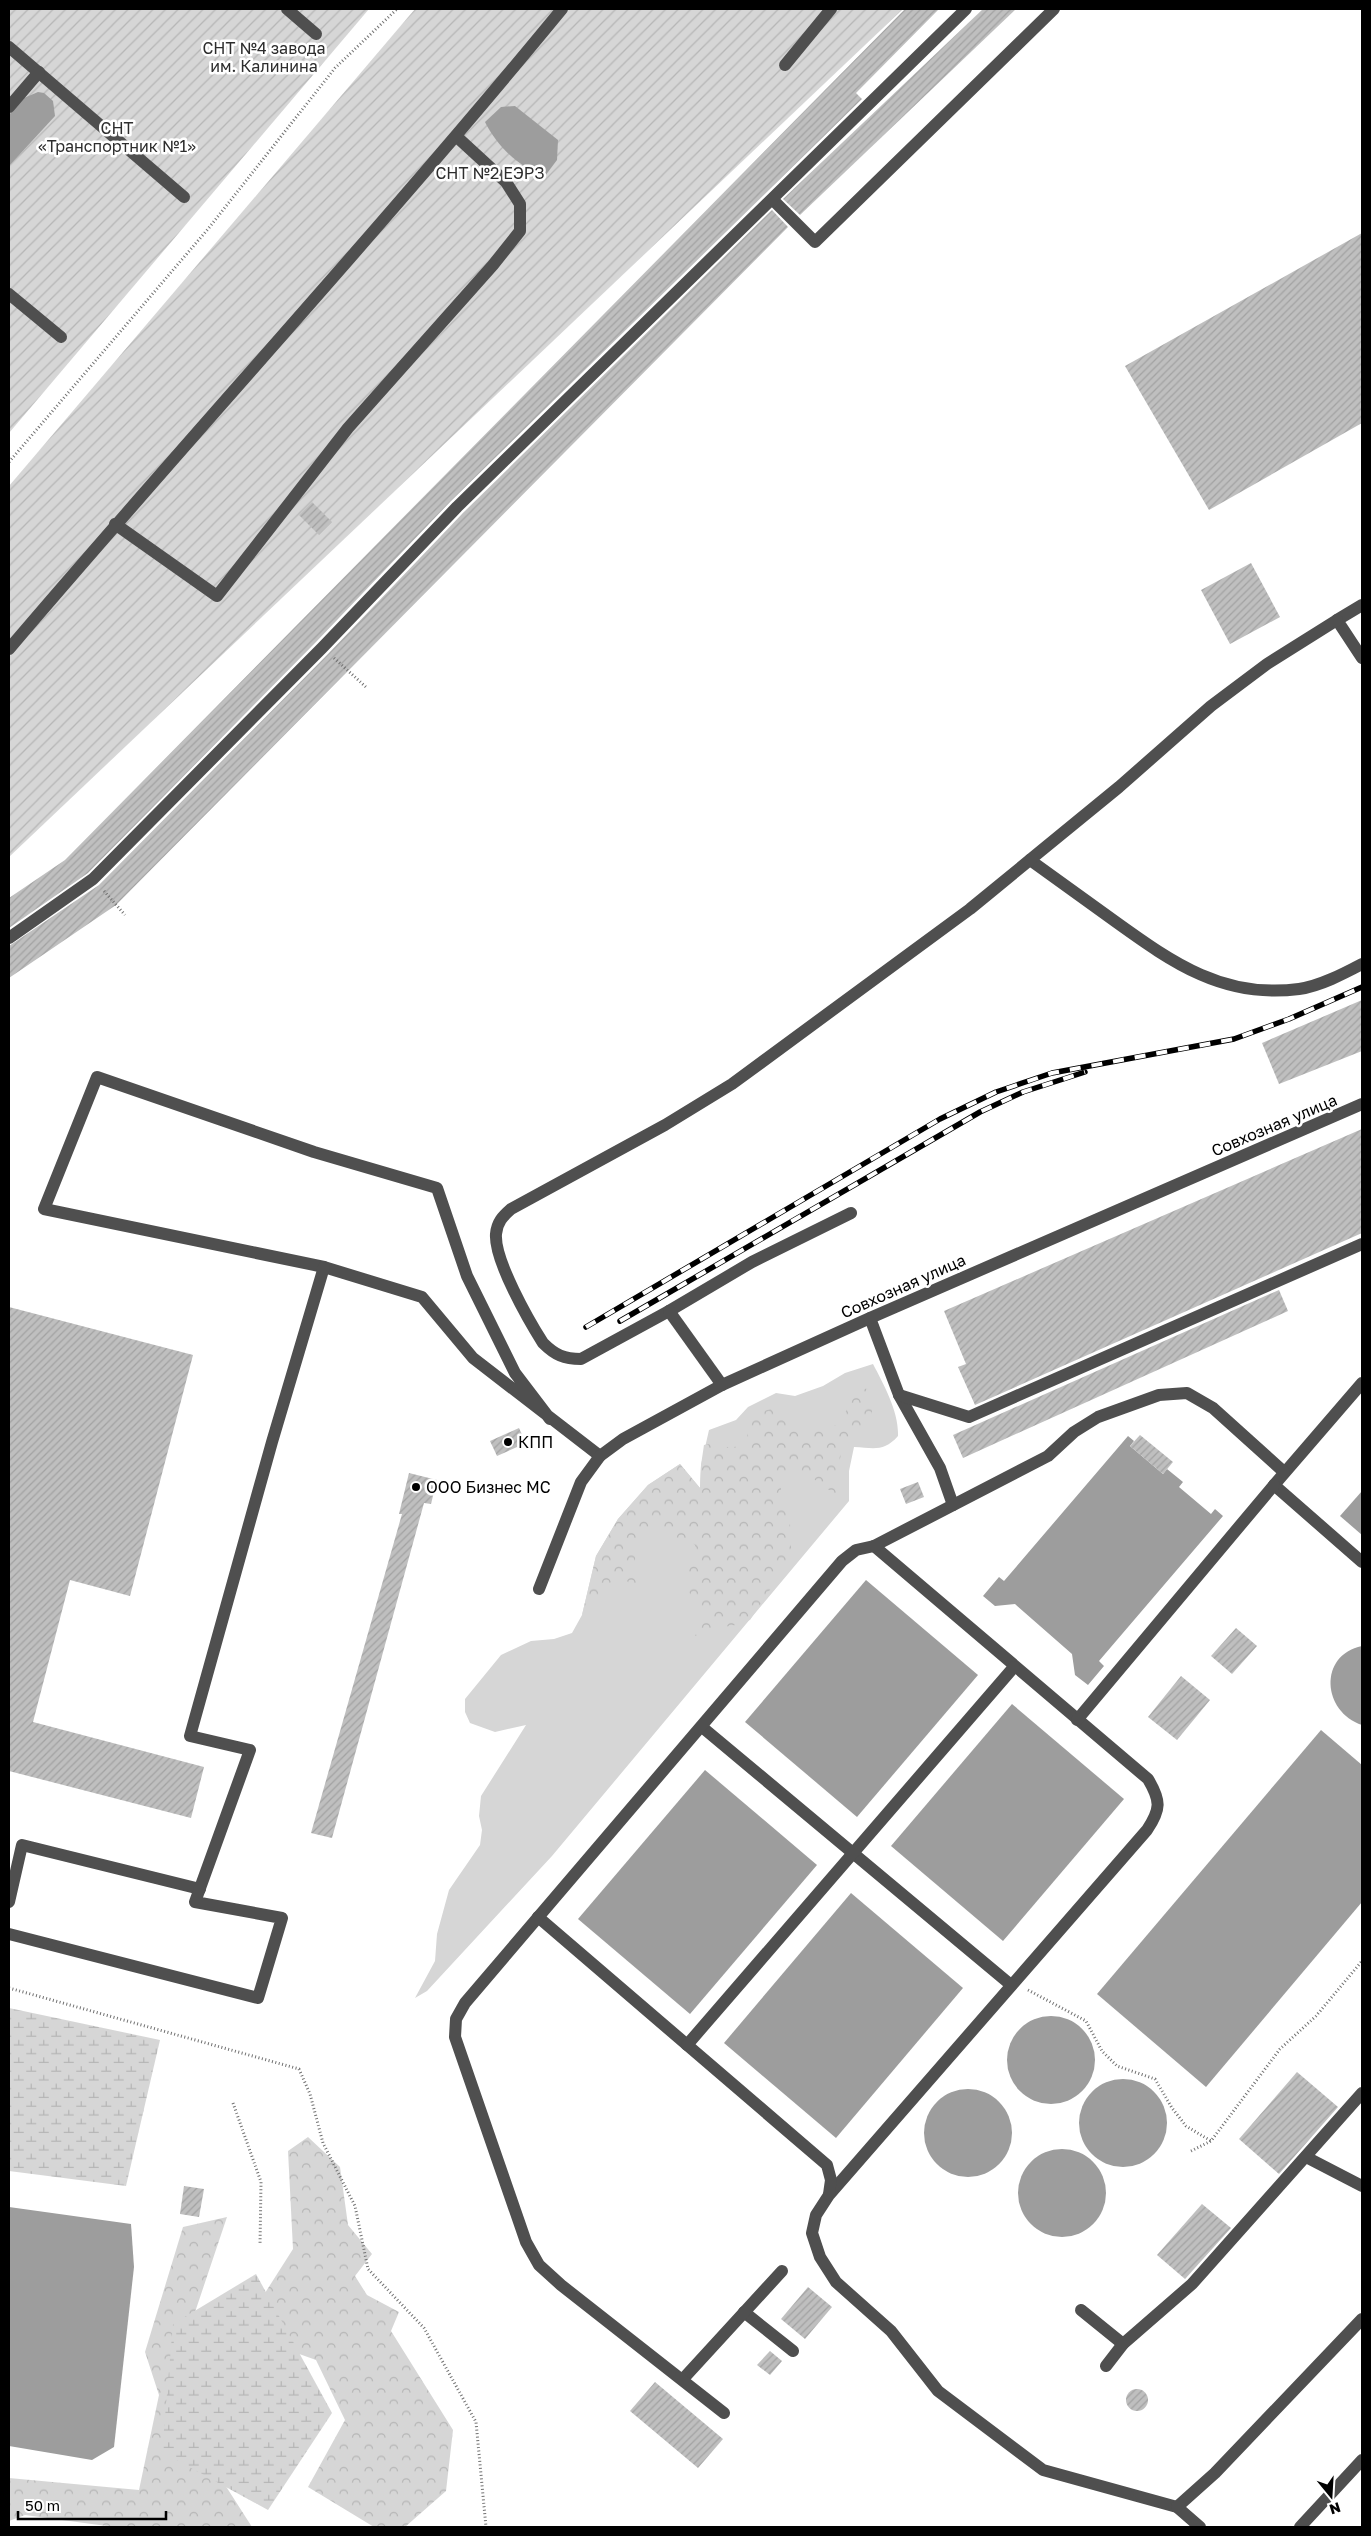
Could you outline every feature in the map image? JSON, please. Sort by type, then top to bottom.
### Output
[{"type":"street","points":[[287,9],[316,34]]},
{"type":"street","points":[[9,649],[115,524],[457,137],[562,9]]},
{"type":"street","points":[[785,65],[831,9]]},
{"type":"street","points":[[9,938],[93,879],[322,648],[457,507],[773,200],[966,9]]},
{"type":"street","points":[[773,200],[815,242],[1054,9]]},
{"type":"street","points":[[9,47],[184,197]]},
{"type":"street","points":[[9,107],[39,72]]},
{"type":"street","points":[[115,524],[217,596],[348,428],[493,265],[520,231],[520,204],[506,182],[457,137]]},
{"type":"street","points":[[9,294],[62,337]]},
{"type":"street","points":[[851,1213],[752,1262],[669,1311],[581,1359],[566,1359],[552,1352],[535,1330],[504,1268],[496,1234],[499,1220],[512,1208],[665,1125],[732,1084],[970,909],[1119,787],[1211,706],[1267,664],[1362,605]]},
{"type":"street","points":[[1337,620],[1362,658]]},
{"type":"street","points":[[1030,860],[1168,960],[1201,976],[1239,988],[1272,991],[1301,989],[1362,964]]},
{"type":"street","points":[[550,1419],[515,1373],[467,1276],[437,1188],[314,1152],[97,1077],[44,1209],[324,1267],[422,1297],[473,1358],[550,1419],[600,1456]]},
{"type":"street","name":"Совхозная улица","points":[[539,1589],[580,1482],[600,1456],[624,1439],[722,1385],[870,1318],[1362,1104]]},
{"type":"street","points":[[899,1395],[969,1417],[1362,1244]]},
{"type":"street","points":[[9,1934],[258,1998],[282,1918],[195,1902],[250,1750],[190,1736],[272,1442],[324,1267]]},
{"type":"street","points":[[669,1311],[722,1385]]},
{"type":"street","points":[[870,1318],[899,1395],[940,1468],[954,1506]]},
{"type":"street","points":[[1077,1720],[1284,1472],[1362,1383]]},
{"type":"street","points":[[724,2413],[561,2285],[540,2265],[526,2242],[455,2036],[456,2019],[464,2003],[842,1561],[856,1550],[874,1546],[1048,1456],[1074,1432],[1098,1417],[1159,1394],[1187,1393],[1213,1408],[1284,1472]]},
{"type":"street","points":[[1274,1485],[1362,1562]]},
{"type":"street","points":[[874,1546],[1148,1779],[1158,1795],[1158,1814],[1147,1830],[829,2194],[816,2215],[812,2233],[820,2257],[836,2282],[891,2331],[938,2391],[1043,2470],[1177,2507],[1200,2527]]},
{"type":"street","points":[[687,2045],[1014,1667]]},
{"type":"street","points":[[702,1727],[1011,1985]]},
{"type":"street","points":[[9,1902],[22,1845],[200,1889]]},
{"type":"street","points":[[538,1917],[827,2165],[831,2180],[829,2194]]},
{"type":"street","points":[[1106,2366],[1123,2344],[1192,2284],[1362,2093]]},
{"type":"street","points":[[1306,2157],[1362,2186]]},
{"type":"street","points":[[827,2165],[844,2166],[860,2159]]},
{"type":"street","points":[[683,2379],[782,2271]]},
{"type":"street","points":[[1081,2310],[1123,2344]]},
{"type":"street","points":[[744,2312],[792,2351]]},
{"type":"street","points":[[1177,2507],[1215,2473],[1362,2319]]},
{"type":"street","points":[[1300,2527],[1362,2460]]},
{"type":"path","points":[[9,462],[208,229],[334,68],[397,9]]},
{"type":"path","points":[[322,648],[367,688]]},
{"type":"path","points":[[93,879],[126,915]]},
{"type":"path","points":[[1191,2150],[1211,2141],[1280,2049],[1316,2016],[1362,1961]]},
{"type":"path","points":[[1011,1985],[1033,1991],[1086,2021],[1102,2051],[1117,2066],[1155,2079],[1172,2108],[1186,2126],[1211,2141]]},
{"type":"path","points":[[9,1988],[299,2069],[310,2094],[323,2143],[355,2206],[368,2269],[424,2328],[476,2422],[486,2527]]},
{"type":"path","points":[[233,2103],[260,2182],[260,2245]]},
{"type":"green space","name":"СНТ «Транспортник №1»","points":[[9,9],[369,9],[9,433]]},
{"type":"green space","name":"СНТ №2 ЕЭРЗ","points":[[415,9],[903,9],[9,857],[9,486]]},
{"type":"green space","points":[[873,1364],[893,1408],[898,1427],[898,1436],[883,1447],[854,1447],[849,1471],[849,1501],[552,1856],[427,1991],[415,1998],[435,1961],[437,1934],[449,1890],[480,1845],[482,1830],[479,1816],[481,1796],[526,1725],[495,1732],[470,1723],[465,1712],[465,1699],[501,1655],[531,1641],[554,1639],[572,1633],[582,1615],[596,1556],[618,1519],[648,1485],[680,1464],[700,1488],[701,1465],[709,1430],[736,1420],[748,1407],[776,1393],[795,1396],[823,1386],[845,1373]]},
{"type":"green space","points":[[856,1388],[869,1389],[872,1409],[866,1425],[845,1444],[840,1458],[839,1495],[803,1473],[797,1473],[789,1477],[781,1485],[781,1496],[790,1523],[791,1548],[787,1564],[750,1620],[732,1626],[716,1627],[695,1636],[700,1617],[687,1587],[686,1569],[695,1556],[695,1545],[688,1540],[674,1537],[669,1529],[659,1528],[639,1536],[635,1551],[636,1601],[629,1583],[621,1575],[606,1588],[582,1615],[596,1556],[618,1519],[648,1485],[680,1464],[700,1488],[704,1445],[717,1443],[730,1448],[746,1444],[754,1417],[764,1411],[771,1409],[784,1421],[792,1425],[821,1427],[841,1424]]},
{"type":"green space","points":[[9,2008],[160,2040],[126,2186],[9,2171]]},
{"type":"green space","points":[[308,2137],[340,2167],[348,2225],[372,2254],[355,2276],[367,2295],[399,2312],[391,2331],[453,2430],[446,2491],[405,2527],[374,2527],[308,2487],[345,2420],[316,2360],[277,2346],[265,2293],[293,2249],[288,2151]]},
{"type":"green space","points":[[227,2217],[189,2330],[220,2477],[252,2527],[114,2527],[25,2515],[9,2521],[9,2478],[139,2490],[159,2395],[145,2352],[183,2227]]},
{"type":"green space","points":[[256,2274],[332,2413],[268,2510],[162,2452],[173,2324]]},
{"type":"shaded area","points":[[38,92],[44,93],[53,101],[55,116],[9,166],[9,115],[24,98]]},
{"type":"shaded area","points":[[515,106],[558,140],[557,160],[545,176],[526,168],[502,148],[485,122],[501,107]]},
{"type":"shaded area","points":[[1128,1436],[1134,1441],[1130,1446],[1163,1474],[1167,1469],[1183,1482],[1179,1487],[1211,1514],[1215,1509],[1223,1516],[1099,1661],[1104,1666],[1088,1685],[1075,1675],[1072,1654],[1015,1604],[995,1606],[983,1596],[999,1577],[1004,1581]]},
{"type":"shaded area","points":[[1362,1491],[1362,1535],[1340,1516]]},
{"type":"shaded area","points":[[866,1580],[978,1675],[857,1817],[745,1722]]},
{"type":"shaded area","points":[[1362,1646],[1362,1725],[1349,1718],[1339,1708],[1333,1697],[1330,1684],[1332,1672],[1338,1660],[1348,1651]]},
{"type":"shaded area","points":[[1012,1704],[1124,1799],[1003,1941],[891,1846]]},
{"type":"shaded area","points":[[1321,1730],[1362,1765],[1362,1902],[1206,2087],[1097,1994]]},
{"type":"shaded area","points":[[705,1770],[817,1865],[690,2014],[578,1919]]},
{"type":"shaded area","points":[[851,1893],[963,1988],[836,2138],[724,2043]]},
{"type":"shaded area","points":[[1051,2016],[1068,2020],[1082,2029],[1091,2043],[1095,2060],[1091,2077],[1082,2091],[1068,2100],[1051,2104],[1034,2100],[1020,2091],[1011,2077],[1007,2060],[1011,2043],[1020,2029],[1034,2020]]},
{"type":"shaded area","points":[[1123,2079],[1140,2083],[1154,2092],[1163,2106],[1167,2123],[1163,2140],[1154,2154],[1140,2163],[1123,2167],[1106,2163],[1092,2154],[1083,2140],[1079,2123],[1083,2106],[1092,2092],[1106,2083]]},
{"type":"shaded area","points":[[968,2089],[985,2093],[999,2102],[1008,2116],[1012,2133],[1008,2150],[999,2164],[985,2173],[968,2177],[951,2173],[937,2164],[928,2150],[924,2133],[928,2116],[937,2102],[951,2093]]},
{"type":"shaded area","points":[[1062,2149],[1079,2153],[1093,2162],[1102,2176],[1106,2193],[1102,2210],[1093,2224],[1079,2233],[1062,2237],[1045,2233],[1031,2224],[1022,2210],[1018,2193],[1022,2176],[1031,2162],[1045,2153]]},
{"type":"shaded area","points":[[9,2207],[131,2224],[134,2267],[114,2447],[92,2460],[9,2446]]},
{"type":"building","points":[[905,9],[939,9],[856,93],[862,99],[451,501],[316,642],[88,873],[9,928],[9,898],[65,860]]},
{"type":"building","points":[[983,9],[1016,9],[800,215],[783,199]]},
{"type":"building","points":[[772,210],[788,227],[116,905],[9,978],[9,946],[99,885],[328,654],[463,513]]},
{"type":"building","points":[[1362,233],[1362,423],[1209,510],[1125,366]]},
{"type":"building","points":[[312,502],[332,522],[319,535],[299,515]]},
{"type":"building","points":[[1251,563],[1280,617],[1230,644],[1201,590]]},
{"type":"building","points":[[1362,1000],[1362,1051],[1279,1084],[1262,1043]]},
{"type":"building","points":[[1362,1129],[1362,1233],[975,1405],[958,1367],[966,1364],[944,1311]]},
{"type":"building","points":[[1279,1290],[1288,1311],[963,1458],[953,1435]]},
{"type":"building","points":[[9,1307],[193,1355],[130,1596],[70,1580],[33,1722],[204,1767],[191,1818],[9,1771]]},
{"type":"building","name":"КПП","points":[[519,1428],[526,1443],[497,1456],[490,1441]]},
{"type":"building","points":[[1140,1435],[1173,1462],[1163,1474],[1130,1446]]},
{"type":"building","points":[[409,1473],[437,1480],[431,1504],[424,1503],[332,1838],[311,1833],[402,1514],[399,1514]]},
{"type":"building","points":[[918,1482],[924,1497],[906,1504],[900,1489]]},
{"type":"building","points":[[1236,1628],[1257,1646],[1232,1674],[1211,1656]]},
{"type":"building","points":[[1181,1676],[1210,1700],[1177,1740],[1148,1717]]},
{"type":"building","points":[[1297,2072],[1338,2107],[1279,2174],[1239,2139]]},
{"type":"building","points":[[184,2186],[204,2189],[199,2217],[180,2214]]},
{"type":"building","points":[[1202,2204],[1231,2228],[1185,2279],[1157,2255]]},
{"type":"building","points":[[808,2287],[832,2307],[805,2339],[781,2319]]},
{"type":"building","points":[[770,2351],[782,2361],[770,2375],[757,2365]]},
{"type":"building","points":[[655,2382],[723,2439],[698,2468],[630,2411]]},
{"type":"building","points":[[1137,2389],[1145,2392],[1148,2400],[1145,2408],[1137,2411],[1129,2408],[1126,2400],[1129,2392]]},
{"type":"railway","points":[[586,1327],[940,1119],[996,1092],[1052,1073],[1234,1039],[1289,1019],[1362,987]]},
{"type":"railway","points":[[620,1321],[980,1112],[1023,1092],[1085,1072]]},
{"type":"place","name":"КПП","points":[[508,1442]]},
{"type":"place","name":"ООО Бизнес МС","points":[[416,1487]]},
{"type":"park label","name":"СНТ №4 завода им. Калинина","points":[[264,57]]}]
